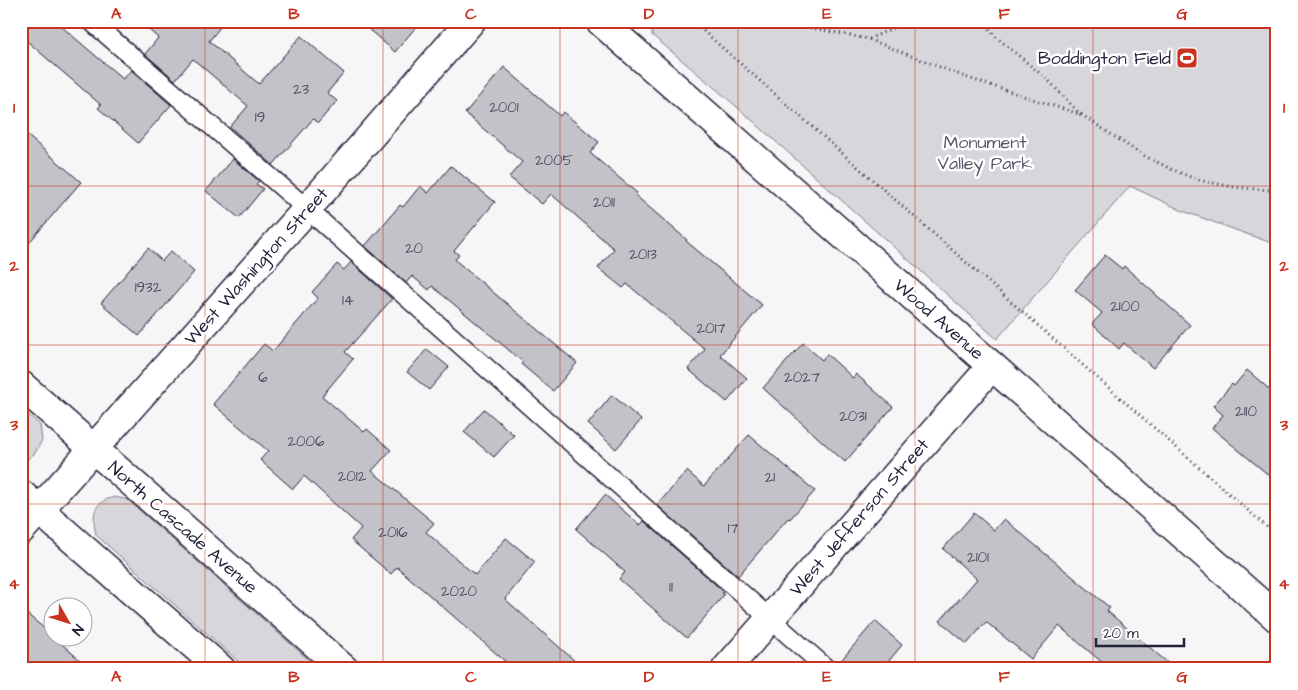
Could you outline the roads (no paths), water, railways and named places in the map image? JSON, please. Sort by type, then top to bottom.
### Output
[{"type":"street","name":"West Washington Street","points":[[21,530],[30,502],[93,448],[307,209],[471,21]]},
{"type":"street","name":"Wood Avenue","points":[[615,26],[992,366],[1277,618]]},
{"type":"street","name":"West Jefferson Street","points":[[726,669],[992,366]]},
{"type":"street","name":"North Cascade Avenue","points":[[21,385],[344,669]]},
{"type":"street","points":[[30,502],[221,669]]},
{"type":"lane","points":[[91,21],[307,209],[826,669]]},
{"type":"place","name":"Boddington Field","points":[[1187,58]]},
{"type":"park label","name":"Monument Valley Park","points":[[985,152]]}]
